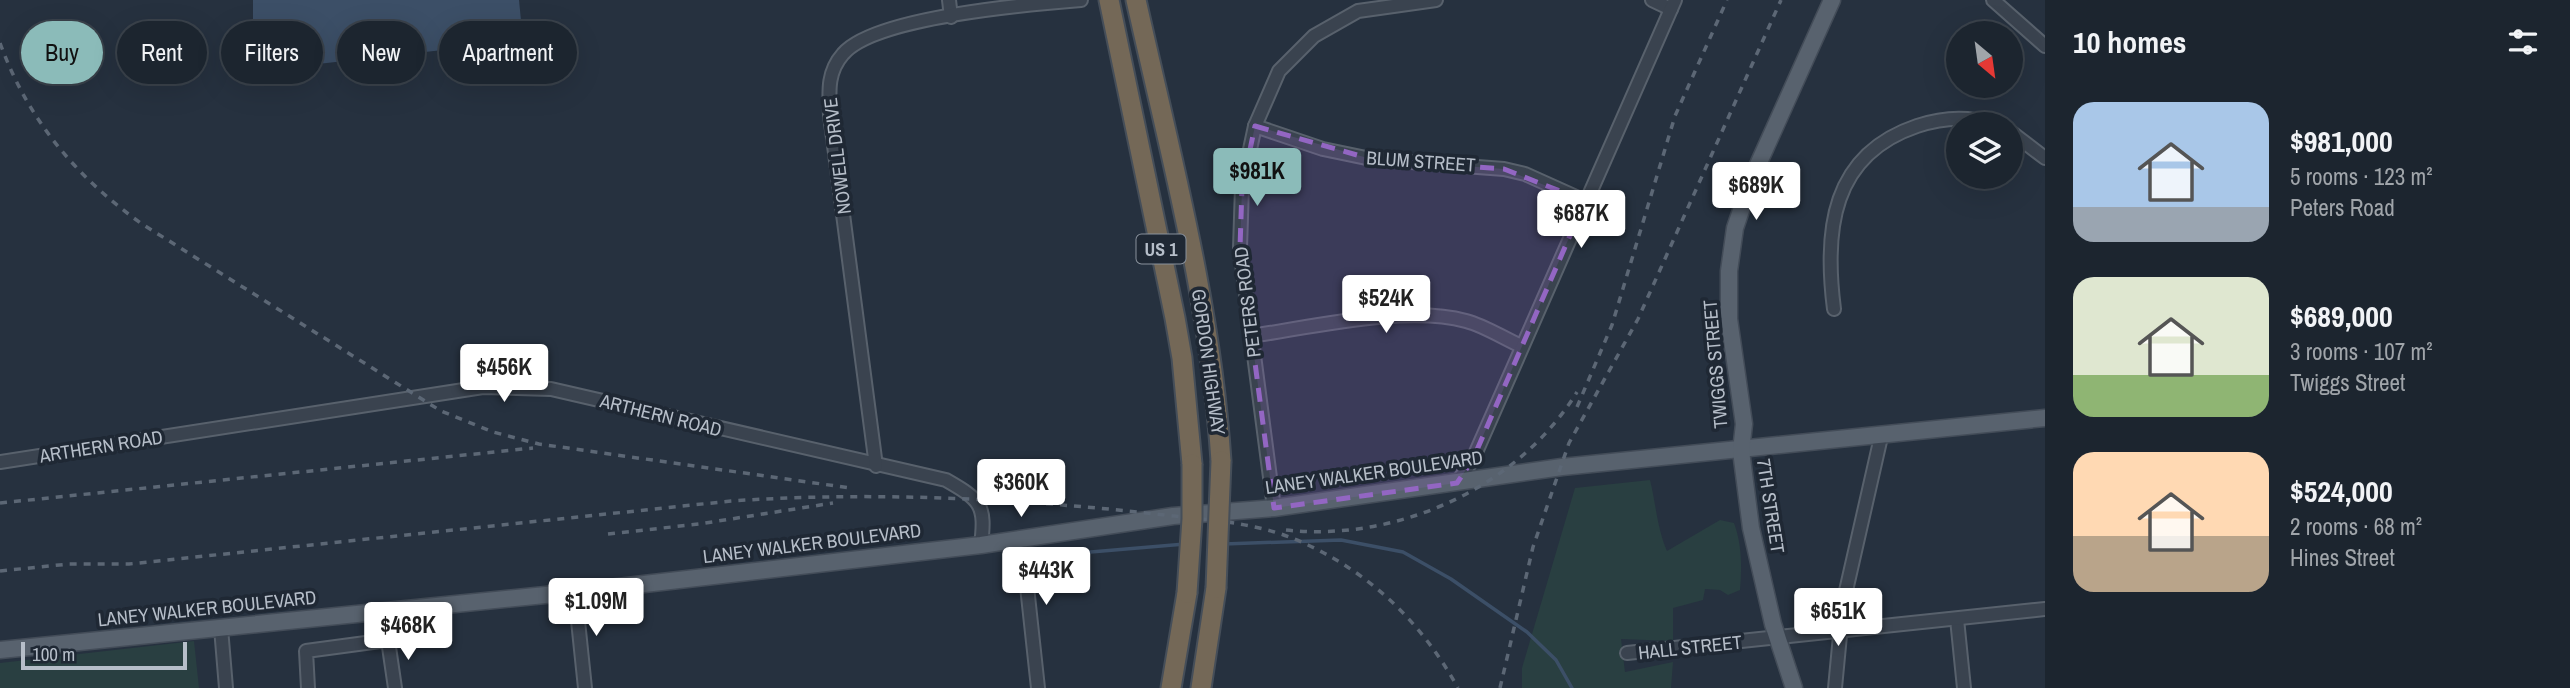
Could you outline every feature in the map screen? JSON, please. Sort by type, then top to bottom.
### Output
[{"type":"highway","name":"GORDON HIGHWAY","points":[[1109,0],[1180,345],[1192,464],[1192,519],[1187,593],[1171,688]]},
{"type":"highway","name":"GORDON HIGHWAY","points":[[1136,0],[1204,307],[1213,368],[1221,461],[1216,589],[1201,688]]},
{"type":"highway","points":[[1165,688],[1180,639]]},
{"type":"main road","name":"TWIGGS STREET","points":[[1741,451],[1744,424],[1734,369],[1728,295],[1735,228],[1752,178],[1832,0]]},
{"type":"main road","name":"LANEY WALKER BOULEVARD","points":[[0,650],[575,592],[981,545],[1173,516],[1274,508],[1562,467],[1881,437],[2045,418]]},
{"type":"main road","name":"7TH STREET","points":[[1741,451],[1751,528],[1777,638],[1794,688]]},
{"type":"street","points":[[949,0],[951,17]]},
{"type":"street","name":"NOWELL DRIVE","points":[[876,466],[829,82],[842,54],[862,37],[1020,5],[1081,0]]},
{"type":"street","name":"PETERS ROAD","points":[[1274,508],[1241,265],[1240,211],[1255,126],[1279,71],[1314,36],[1358,11],[1436,0]]},
{"type":"street","points":[[1457,483],[1473,459],[1584,201],[1673,4],[1652,0]]},
{"type":"street","points":[[1993,0],[2045,46]]},
{"type":"street","points":[[1834,309],[1829,258],[1832,225],[1844,189],[1861,163],[1883,142],[1924,123],[1946,119]]},
{"type":"street","name":"BLUM STREET","points":[[1255,126],[1323,149],[1371,159],[1504,169],[1525,174],[1584,201]]},
{"type":"street","points":[[2023,141],[2045,158]]},
{"type":"street","points":[[1251,336],[1402,316],[1433,315],[1468,321],[1521,346]]},
{"type":"street","name":"ARTHERN ROAD","points":[[0,462],[483,387],[551,389],[946,480],[965,491],[984,516],[981,545]]},
{"type":"street","points":[[1835,688],[1853,559],[1881,437]]},
{"type":"street","points":[[1014,539],[1024,559],[1038,688]]},
{"type":"street","points":[[575,592],[585,688]]},
{"type":"street","name":"HALL STREET","points":[[1627,653],[2045,609]]},
{"type":"street","points":[[1957,619],[1964,688]]},
{"type":"street","points":[[221,628],[226,688]]},
{"type":"street","points":[[308,688],[306,651],[388,640],[395,688]]},
{"type":"highlighted area","points":[[1255,126],[1371,159],[1504,169],[1585,201],[1473,459],[1457,483],[1274,508],[1240,248],[1242,187]]},
{"type":"green space","points":[[1650,480],[1667,551],[1720,520],[1734,523],[1741,556],[1740,590],[1728,595],[1720,590],[1705,589],[1703,600],[1673,608],[1673,641],[1621,639],[1625,672],[1673,662],[1671,688],[1522,688],[1522,668],[1575,488]]},
{"type":"green space","points":[[194,641],[199,688],[0,688],[0,663]]},
{"type":"water","points":[[253,0],[519,0],[521,21],[439,21],[439,50],[425,52],[425,21],[337,21],[337,62],[323,63],[323,21],[253,21]]},
{"type":"waterway","points":[[1224,544],[1341,540],[1403,552],[1451,579],[1527,632],[1556,660],[1572,688]]},
{"type":"waterway","points":[[1079,553],[1185,544]]},
{"type":"railway","points":[[1577,407],[1612,325],[1675,116],[1727,0]]},
{"type":"railway","points":[[1500,688],[1533,547],[1569,443],[1638,319],[1781,0]]},
{"type":"railway","points":[[0,43],[11,71],[40,122],[75,166],[118,206],[142,224],[441,411],[493,432],[539,444],[850,488]]},
{"type":"railway","points":[[1286,530],[1328,531],[1370,527],[1411,517],[1451,502],[1488,481],[1522,456],[1552,426],[1577,392]]},
{"type":"railway","points":[[0,503],[533,448]]},
{"type":"railway","points":[[0,571],[69,564],[129,564],[731,501],[898,497],[1063,505],[1242,524],[1276,532],[1308,545],[1354,572],[1395,605],[1429,643],[1458,688]]},
{"type":"railway","points":[[608,534],[699,524],[833,503]]}]
